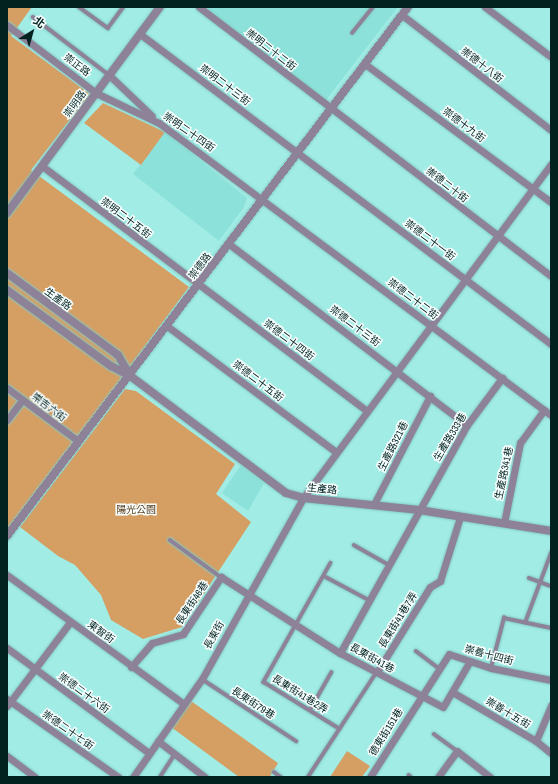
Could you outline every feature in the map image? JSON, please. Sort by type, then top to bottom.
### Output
[{"type":"street","name":"崇明路","points":[[7,214],[160,7]]},
{"type":"street","name":"崇明二十二街","points":[[199,7],[332,109]]},
{"type":"street","name":"崇德路","points":[[7,536],[408,7]]},
{"type":"street","points":[[485,7],[551,57]]},
{"type":"street","name":"崇德十八街","points":[[402,15],[551,130]]},
{"type":"street","name":"崇正路","points":[[7,25],[96,92]]},
{"type":"street","name":"崇明二十三街","points":[[140,34],[298,153]]},
{"type":"street","name":"崇德十九街","points":[[365,64],[551,202]]},
{"type":"street","points":[[109,75],[159,123]]},
{"type":"street","name":"崇明二十四街","points":[[96,92],[159,123],[263,198]]},
{"type":"street","name":"崇德二十街","points":[[332,109],[551,276]]},
{"type":"street","name":"崇德二十一街","points":[[298,153],[551,344]]},
{"type":"street","name":"長東街","points":[[133,777],[202,679],[303,498],[551,164]]},
{"type":"street","name":"崇明二十五街","points":[[42,166],[198,285]]},
{"type":"street","name":"崇德二十二街","points":[[263,198],[551,415]]},
{"type":"street","name":"崇德二十三街","points":[[229,244],[398,370],[467,425]]},
{"type":"street","name":"生產路","points":[[7,273],[118,355],[129,375]]},
{"type":"street","name":"崇德二十四街","points":[[198,285],[367,411]]},
{"type":"street","name":"生產路","points":[[7,290],[111,366],[129,375],[286,493],[303,498],[374,504],[551,531]]},
{"type":"street","name":"崇德二十五街","points":[[167,326],[336,452]]},
{"type":"street","name":"生產路333巷","points":[[340,653],[467,425],[502,378]]},
{"type":"street","name":"崇吉六街","points":[[7,388],[78,441]]},
{"type":"street","name":"生產路321巷","points":[[374,504],[430,396]]},
{"type":"street","points":[[7,420],[22,400]]},
{"type":"street","name":"生產路341巷","points":[[504,523],[520,443],[544,410]]},
{"type":"street","name":"長東街41巷7弄","points":[[377,672],[430,586],[440,581],[460,517]]},
{"type":"street","name":"東智街","points":[[7,575],[184,704]]},
{"type":"street","name":"長東街46巷","points":[[131,666],[152,643],[183,634],[221,577],[248,595]]},
{"type":"street","name":"長東街41巷","points":[[248,595],[340,653],[420,697],[443,707],[454,693],[470,661]]},
{"type":"street","points":[[8,702],[35,670],[70,622]]},
{"type":"street","name":"崇德二十六街","points":[[7,648],[149,753]]},
{"type":"street","name":"崇善十四街","points":[[420,697],[449,654],[491,668],[551,680]]},
{"type":"street","name":"崇善十五街","points":[[454,693],[536,741],[551,753]]},
{"type":"street","name":"德東街151巷","points":[[370,777],[420,697]]},
{"type":"street","name":"崇德二十七街","points":[[8,702],[118,777]]},
{"type":"street","points":[[536,741],[551,705]]},
{"type":"street","points":[[158,741],[205,777]]},
{"type":"street","points":[[438,777],[456,751],[490,777]]},
{"type":"street","points":[[7,756],[35,777]]},
{"type":"lane","points":[[79,7],[108,28],[123,7]]},
{"type":"lane","points":[[352,33],[373,7]]},
{"type":"lane","points":[[33,17],[109,75]]},
{"type":"lane","points":[[170,540],[221,577]]},
{"type":"lane","points":[[354,545],[389,565]]},
{"type":"lane","points":[[525,623],[551,553]]},
{"type":"lane","points":[[296,625],[331,564]]},
{"type":"lane","points":[[324,576],[370,601]]},
{"type":"lane","points":[[529,578],[551,586]]},
{"type":"lane","points":[[491,668],[504,618],[551,628]]},
{"type":"lane","name":"長東街41巷2弄","points":[[296,625],[264,682],[340,729]]},
{"type":"lane","points":[[416,651],[440,669]]},
{"type":"lane","name":"長東街41巷7弄","points":[[308,777],[377,672]]},
{"type":"lane","points":[[310,710],[331,673]]},
{"type":"lane","name":"長東街79巷","points":[[202,679],[296,741]]},
{"type":"lane","points":[[434,734],[456,751]]},
{"type":"lane","points":[[160,777],[175,754]]},
{"type":"lane","points":[[274,772],[281,777]]},
{"type":"shaded area","points":[[205,7],[398,7],[326,100]]},
{"type":"shaded area","points":[[165,132],[247,198],[244,207],[219,241],[133,174]]},
{"type":"shaded area","points":[[241,465],[264,483],[248,511],[222,493]]},
{"type":"green space","points":[[7,7],[32,7],[11,36],[90,94],[31,170],[189,287],[7,532]]},
{"type":"green space","points":[[103,103],[165,132],[141,165],[84,123]]},
{"type":"green space","name":"陽光公園","points":[[125,389],[136,391],[235,464],[216,494],[251,522],[182,627],[143,639],[111,620],[101,595],[75,565],[58,556],[20,527]]},
{"type":"green space","points":[[191,701],[278,763],[270,777],[239,777],[171,727]]},
{"type":"green space","points":[[347,751],[370,766],[362,777],[330,777]]}]
